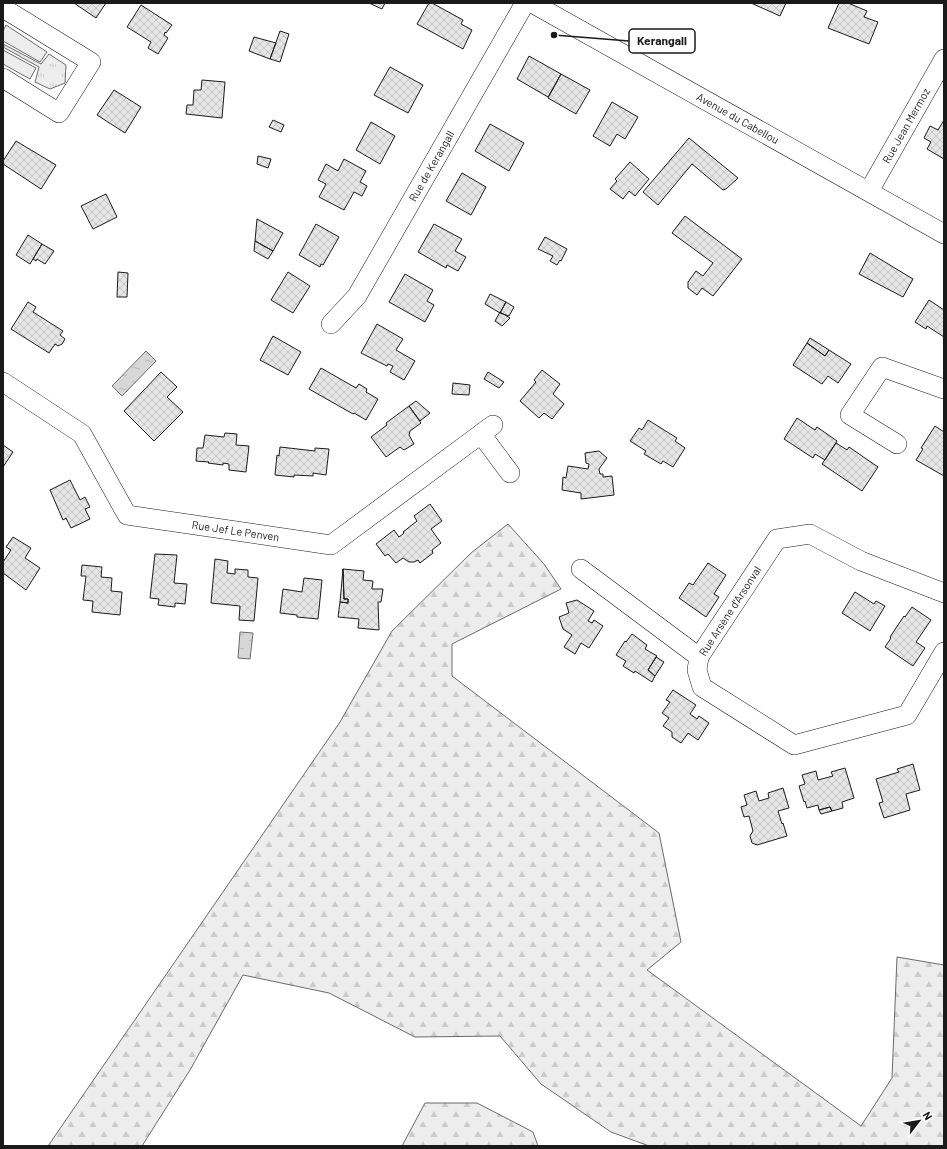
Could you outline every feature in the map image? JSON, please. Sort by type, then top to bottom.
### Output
[{"type":"street","name":"Rue de Kerangall","points":[[331,324],[357,296],[525,3]]},
{"type":"street","name":"Avenue du Cabellou","points":[[532,3],[944,234]]},
{"type":"street","points":[[3,8],[91,62],[59,113],[3,78]]},
{"type":"street","name":"Rue Jean Mermoz","points":[[869,191],[941,70]]},
{"type":"street","points":[[896,444],[850,415],[882,367],[944,389]]},
{"type":"street","name":"Rue Jef Le Penven","points":[[3,382],[82,434],[127,516],[331,545],[487,429],[510,473]]},
{"type":"street","name":"Rue Arsène d'Arsonval","points":[[944,593],[861,561],[810,534],[777,539],[699,657],[697,670],[702,687],[794,745],[907,714],[944,652]]},
{"type":"street","points":[[581,569],[699,657]]},
{"type":"green space","points":[[3,44],[41,64],[49,54],[66,65],[65,83],[50,89],[35,82],[39,67],[3,47]]},
{"type":"green space","points":[[508,524],[544,564],[561,589],[452,644],[452,676],[659,833],[681,942],[647,970],[861,1126],[892,1078],[897,957],[944,965],[944,1146],[649,1146],[611,1132],[541,1084],[500,1036],[415,1037],[329,993],[243,975],[190,1070],[142,1146],[48,1146],[340,722],[392,631],[471,553]]},
{"type":"green space","points":[[425,1103],[477,1103],[533,1132],[538,1146],[402,1146]]},
{"type":"shaded area","points":[[6,25],[47,52],[40,62],[3,41],[3,31]]},
{"type":"shaded area","points":[[3,50],[36,68],[30,79],[3,64]]},
{"type":"water","points":[[146,351],[156,361],[122,396],[112,386]]},
{"type":"water","points":[[240,632],[253,633],[250,659],[238,658]]},
{"type":"building","points":[[74,3],[106,3],[96,18]]},
{"type":"building","points":[[369,3],[385,3],[382,9]]},
{"type":"building","points":[[429,3],[432,3],[463,20],[461,24],[472,30],[463,49],[417,24]]},
{"type":"building","points":[[751,3],[786,3],[780,16]]},
{"type":"building","points":[[839,3],[848,3],[867,11],[864,17],[878,22],[869,44],[828,28]]},
{"type":"building","points":[[141,5],[172,25],[166,33],[165,32],[164,35],[168,38],[158,54],[148,48],[151,42],[127,27]]},
{"type":"building","points":[[280,31],[289,34],[280,62],[270,59]]},
{"type":"building","points":[[254,37],[276,43],[270,59],[249,51]]},
{"type":"building","points":[[529,56],[561,74],[548,97],[517,79]]},
{"type":"building","points":[[390,67],[423,85],[408,113],[374,95]]},
{"type":"building","points":[[561,74],[590,90],[576,114],[548,98]]},
{"type":"building","points":[[202,80],[225,82],[222,118],[186,114],[187,105],[193,105],[194,90],[201,90]]},
{"type":"building","points":[[114,90],[141,107],[125,133],[97,115]]},
{"type":"building","points":[[612,102],[638,117],[625,139],[617,134],[610,146],[593,136]]},
{"type":"building","points":[[273,120],[284,125],[281,132],[269,127]]},
{"type":"building","points":[[944,120],[944,159],[927,149],[931,142],[924,138],[930,126],[938,130]]},
{"type":"building","points":[[371,122],[395,136],[380,164],[356,150]]},
{"type":"building","points":[[490,124],[524,143],[509,171],[475,151]]},
{"type":"building","points":[[689,138],[738,178],[723,190],[692,164],[658,205],[643,192]]},
{"type":"building","points":[[16,141],[56,165],[41,189],[3,164],[3,161]]},
{"type":"building","points":[[258,156],[271,159],[268,168],[257,164]]},
{"type":"building","points":[[344,159],[366,171],[360,182],[367,186],[362,196],[354,192],[344,210],[319,197],[326,184],[318,180],[326,164],[338,171]]},
{"type":"building","points":[[630,162],[649,179],[635,196],[629,191],[623,199],[610,189],[617,181],[615,179]]},
{"type":"building","points":[[462,173],[486,187],[471,215],[446,201]]},
{"type":"building","points":[[106,194],[117,217],[93,229],[81,206]]},
{"type":"building","points":[[685,216],[742,259],[713,296],[702,288],[697,295],[688,288],[688,282],[696,271],[703,276],[713,263],[672,233]]},
{"type":"building","points":[[257,219],[283,233],[273,251],[255,241]]},
{"type":"building","points":[[316,224],[339,237],[323,265],[321,264],[320,267],[299,255]]},
{"type":"building","points":[[434,224],[462,239],[455,251],[466,257],[458,271],[447,265],[446,268],[418,252]]},
{"type":"building","points":[[28,235],[42,244],[30,264],[16,255]]},
{"type":"building","points":[[545,237],[567,249],[561,261],[560,260],[557,265],[550,261],[553,256],[538,249]]},
{"type":"building","points":[[255,241],[273,251],[268,259],[254,251]]},
{"type":"building","points":[[42,244],[54,251],[45,264],[37,259],[36,261],[33,259]]},
{"type":"building","points":[[870,253],[913,279],[903,297],[859,274]]},
{"type":"building","points":[[118,272],[128,273],[127,297],[117,297]]},
{"type":"building","points":[[288,272],[310,286],[293,313],[271,300]]},
{"type":"building","points":[[405,274],[433,290],[427,301],[434,305],[425,322],[389,302]]},
{"type":"building","points":[[490,294],[506,302],[500,313],[485,304]]},
{"type":"building","points":[[929,300],[944,310],[944,337],[927,326],[926,329],[915,322]]},
{"type":"building","points":[[28,302],[36,307],[33,312],[63,331],[60,335],[65,339],[62,344],[58,346],[55,344],[49,353],[11,329]]},
{"type":"building","points":[[506,302],[514,307],[509,316],[500,313]]},
{"type":"building","points":[[500,312],[510,318],[502,326],[495,321]]},
{"type":"building","points":[[377,324],[403,339],[396,350],[415,361],[404,380],[390,372],[393,366],[388,364],[387,366],[361,353]]},
{"type":"building","points":[[273,336],[301,352],[288,375],[260,360]]},
{"type":"building","points":[[810,338],[829,350],[825,356],[807,343]]},
{"type":"building","points":[[807,343],[825,356],[829,350],[851,364],[838,383],[828,376],[822,384],[793,365]]},
{"type":"building","points":[[321,368],[356,388],[359,384],[367,389],[366,392],[378,399],[366,420],[309,389]]},
{"type":"building","points":[[542,370],[560,384],[553,394],[564,404],[552,419],[544,413],[539,418],[520,401],[536,382],[534,380]]},
{"type":"building","points":[[161,372],[177,387],[167,397],[183,412],[154,441],[124,411]]},
{"type":"building","points":[[488,372],[504,382],[499,388],[484,379]]},
{"type":"building","points":[[453,383],[470,385],[469,395],[452,394]]},
{"type":"building","points":[[416,401],[430,413],[420,421],[409,406]]},
{"type":"building","points":[[409,406],[421,423],[410,431],[409,435],[414,444],[404,450],[400,447],[386,457],[371,437],[387,425],[386,423]]},
{"type":"building","points":[[797,418],[815,430],[817,427],[837,441],[825,460],[815,454],[813,458],[784,439]]},
{"type":"building","points":[[648,420],[677,438],[675,441],[685,448],[673,467],[663,461],[661,464],[644,454],[646,451],[630,441],[639,428],[642,430]]},
{"type":"building","points":[[935,426],[944,432],[944,476],[916,460],[923,449],[921,448]]},
{"type":"building","points":[[225,433],[237,434],[236,445],[249,446],[246,472],[229,470],[229,464],[223,463],[223,465],[196,461],[197,448],[203,448],[205,435],[224,437]]},
{"type":"building","points":[[836,443],[847,450],[849,447],[878,467],[862,491],[822,464]]},
{"type":"building","points":[[3,445],[13,452],[3,467]]},
{"type":"building","points":[[280,447],[315,451],[315,448],[329,449],[326,475],[313,473],[313,476],[294,475],[294,477],[275,475],[277,455],[279,456]]},
{"type":"building","points":[[599,451],[607,458],[599,469],[600,474],[603,474],[603,477],[612,476],[614,495],[581,499],[581,493],[562,490],[563,477],[566,478],[568,466],[588,469],[589,464],[586,463],[585,453]]},
{"type":"building","points":[[70,480],[80,500],[85,497],[90,507],[85,509],[90,519],[71,528],[66,518],[63,520],[50,490]]},
{"type":"building","points":[[430,504],[442,521],[431,529],[441,543],[432,550],[433,553],[420,563],[418,560],[409,562],[403,558],[396,563],[388,554],[385,556],[376,544],[394,530],[399,537],[417,521],[414,516]]},
{"type":"building","points":[[13,537],[31,548],[25,558],[40,568],[26,590],[3,573],[3,562],[11,550],[6,547]]},
{"type":"building","points":[[155,554],[177,555],[174,583],[187,584],[185,604],[175,603],[175,607],[158,605],[159,599],[150,598]]},
{"type":"building","points":[[215,559],[228,561],[227,573],[235,574],[235,569],[248,570],[248,577],[258,578],[254,621],[239,620],[240,606],[211,603]]},
{"type":"building","points":[[708,563],[726,575],[714,594],[719,597],[706,617],[679,598],[689,583],[693,585]]},
{"type":"building","points":[[82,565],[102,567],[101,577],[112,578],[111,591],[122,592],[120,615],[92,612],[93,601],[83,600],[86,576],[81,576]]},
{"type":"building","points":[[343,569],[364,571],[363,580],[373,581],[372,589],[383,589],[381,602],[378,602],[379,630],[358,628],[359,619],[338,617],[340,602],[348,603],[348,599],[344,599]]},
{"type":"building","points":[[343,569],[344,599],[348,599],[348,603],[340,602]]},
{"type":"building","points":[[304,578],[322,580],[318,619],[297,617],[297,615],[280,613],[283,589],[302,592]]},
{"type":"building","points":[[855,592],[874,604],[876,601],[885,606],[870,631],[842,613]]},
{"type":"building","points":[[577,600],[594,611],[588,621],[592,623],[594,620],[603,626],[589,648],[581,643],[575,654],[564,647],[572,635],[563,629],[559,617],[569,613],[566,603]]},
{"type":"building","points":[[912,607],[931,620],[916,642],[925,648],[913,666],[885,647],[904,616],[905,617]]},
{"type":"building","points":[[632,634],[647,645],[645,649],[657,656],[648,670],[655,676],[652,682],[635,671],[634,673],[623,666],[626,661],[616,655],[625,641],[626,642]]},
{"type":"building","points":[[656,657],[664,662],[655,676],[648,670]]},
{"type":"building","points":[[673,690],[696,705],[690,714],[697,719],[699,716],[709,723],[698,740],[688,733],[681,743],[672,737],[672,732],[663,726],[669,718],[662,713],[670,702],[666,700]]},
{"type":"building","points":[[913,764],[920,790],[906,794],[910,810],[884,818],[879,803],[883,802],[876,779],[899,772],[897,769]]},
{"type":"building","points":[[845,768],[854,798],[842,802],[843,808],[832,811],[830,807],[819,810],[818,805],[807,808],[799,786],[805,784],[802,775],[816,771],[818,780],[833,776],[831,772]]},
{"type":"building","points":[[783,788],[789,808],[778,811],[787,836],[757,845],[752,843],[750,836],[753,831],[749,816],[744,817],[741,807],[747,805],[744,795],[756,791],[759,801],[769,798],[768,793]]},
{"type":"building","points":[[830,807],[832,811],[821,814],[819,810]]},
{"type":"place","name":"Kerangall","points":[[554,35]]}]
